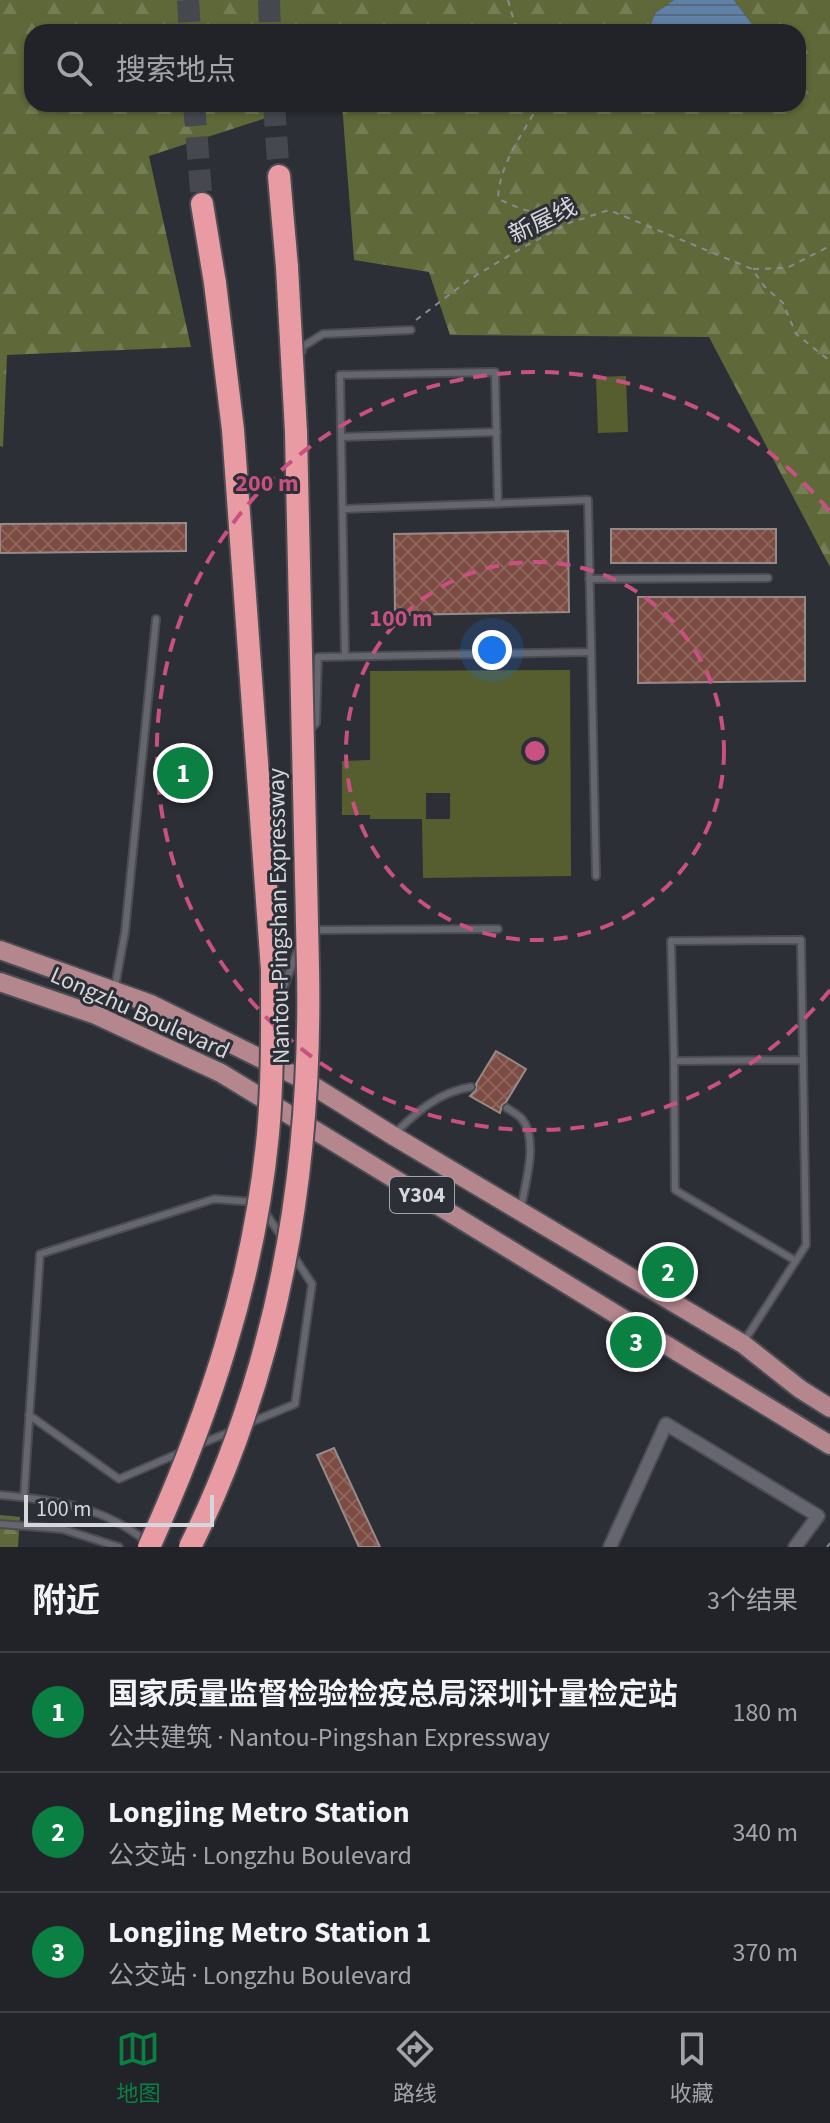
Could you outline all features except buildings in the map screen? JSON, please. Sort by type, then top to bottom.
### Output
[{"type":"highway","name":"Nantou-Pingshan Expressway","points":[[190,1547],[220,1481],[245,1413],[280,1287],[292,1229],[306,1099],[310,1035],[296,432],[279,176]]},
{"type":"highway","name":"Nantou-Pingshan Expressway","points":[[151,1547],[207,1408],[226,1347],[248,1263],[268,1121],[272,970],[231,403],[202,204]]},
{"type":"main road","name":"Longzhu Boulevard","points":[[0,950],[151,1004],[302,1079],[743,1344],[800,1389],[830,1408]]},
{"type":"main road","name":"Longzhu Boulevard","points":[[0,982],[107,1019],[221,1073],[830,1445]]},
{"type":"street","points":[[610,1547],[666,1424],[818,1516],[795,1547]]},
{"type":"lane","points":[[302,363],[302,347],[323,334],[411,330]]},
{"type":"lane","points":[[345,656],[340,375],[495,372],[498,504]]},
{"type":"lane","points":[[258,1056],[303,930],[307,735],[302,378]]},
{"type":"lane","points":[[342,437],[497,432]]},
{"type":"lane","points":[[344,509],[588,500],[596,876]]},
{"type":"lane","points":[[589,579],[768,578]]},
{"type":"lane","points":[[114,990],[125,932],[156,619]]},
{"type":"lane","points":[[307,735],[316,723],[318,657],[591,652]]},
{"type":"lane","points":[[303,930],[498,929]]},
{"type":"lane","points":[[743,1344],[796,1261],[806,1245],[801,940],[671,941],[675,1190],[796,1261]]},
{"type":"lane","points":[[674,1061],[803,1060]]},
{"type":"lane","points":[[392,1135],[425,1105],[444,1094],[471,1087]]},
{"type":"lane","points":[[507,1108],[523,1120],[528,1138],[530,1158],[520,1211]]},
{"type":"lane","points":[[24,1497],[29,1415],[40,1254],[214,1199],[258,1202],[312,1284],[295,1404],[119,1479],[29,1415]]},
{"type":"lane","points":[[0,1495],[75,1505],[95,1511],[124,1525],[151,1547]]},
{"type":"lane","points":[[0,1524],[62,1529],[119,1547]]},
{"type":"path","points":[[508,0],[515,24]]},
{"type":"path","points":[[534,112],[510,155],[499,184],[498,199],[569,223]]},
{"type":"path","name":"新屋线","points":[[411,330],[416,319],[470,279],[569,223],[609,210],[752,269],[787,268],[830,246]]},
{"type":"path","name":"新屋线","points":[[752,269],[764,286],[783,303],[796,334],[830,361]]},
{"type":"path","points":[[827,1547],[830,1543]]},
{"type":"green space","points":[[0,0],[674,0],[655,13],[651,24],[24,24],[24,112],[284,112],[149,156],[191,347],[7,355],[3,447],[0,446]]},
{"type":"green space","points":[[734,0],[830,0],[830,567],[709,337],[450,335],[429,272],[354,260],[343,112],[806,112],[806,24],[752,24]]},
{"type":"green space","points":[[626,376],[628,432],[598,433],[596,377]]},
{"type":"green space","points":[[570,670],[571,876],[423,878],[422,819],[370,819],[370,815],[342,815],[342,761],[370,760],[370,671]],"holes":[[[426,793],[450,793],[450,819],[426,819]]]},
{"type":"green space","points":[[0,1515],[20,1517],[18,1547],[0,1547]]},
{"type":"water","points":[[674,0],[734,0],[752,24],[651,24],[655,13]]},
{"type":"tunnel","points":[[188,0],[190,24]]},
{"type":"tunnel","points":[[269,0],[270,24]]},
{"type":"tunnel","points":[[195,112],[202,204]]},
{"type":"tunnel","points":[[275,112],[279,176]]},
{"type":"place","name":"国家质量监督检验检疫总局深圳计量检定站","points":[[183,773]]},
{"type":"place","name":"Longjing Metro Station","points":[[668,1272]]},
{"type":"place","name":"Longjing Metro Station 1","points":[[636,1342]]}]
